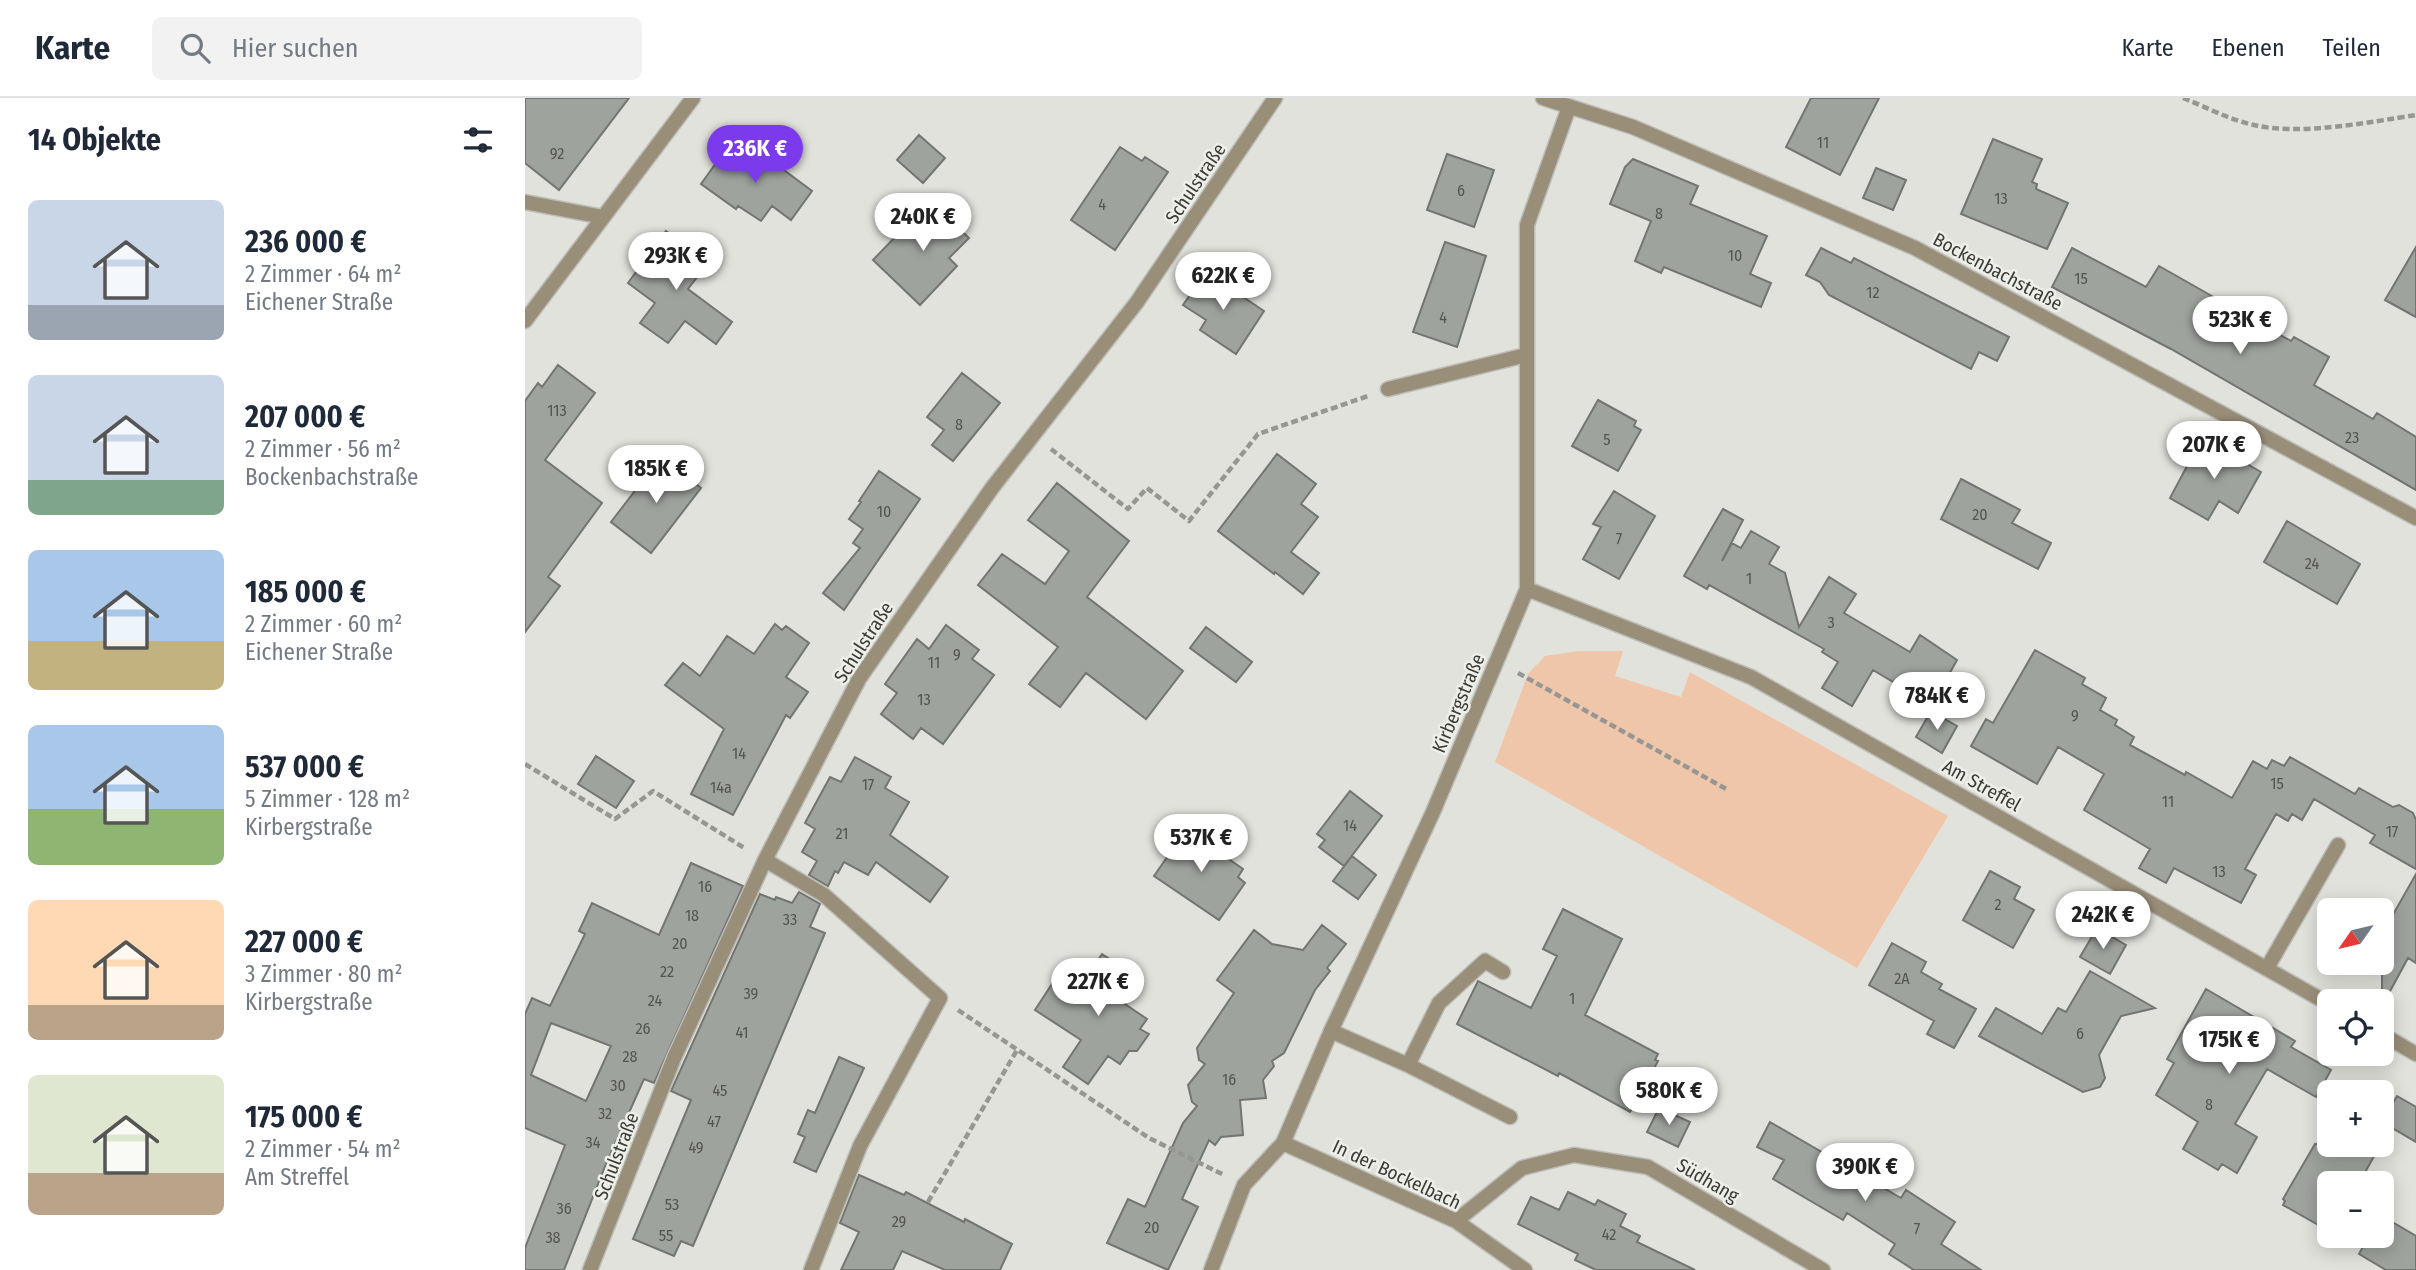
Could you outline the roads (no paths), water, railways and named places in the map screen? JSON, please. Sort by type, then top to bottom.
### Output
[{"type":"street","points":[[525,321],[693,98]]},
{"type":"street","name":"Schulstraße","points":[[590,1270],[674,1058],[765,860],[859,679],[992,488],[1137,302],[1275,98]]},
{"type":"street","name":"Bockenbachstraße","points":[[1543,98],[1633,127],[1915,248],[2416,518]]},
{"type":"street","name":"Kirbergstraße","points":[[1212,1270],[1244,1185],[1283,1143],[1331,1031],[1433,812],[1527,590],[1527,225],[1569,107]]},
{"type":"street","points":[[525,202],[603,218]]},
{"type":"street","points":[[1388,389],[1527,355]]},
{"type":"street","name":"Am Streffel","points":[[1527,590],[1751,677],[2317,997]]},
{"type":"street","points":[[2267,968],[2338,845]]},
{"type":"street","points":[[765,860],[824,895],[940,998],[860,1146],[811,1270]]},
{"type":"street","points":[[1408,1065],[1439,1003],[1485,961],[1503,972]]},
{"type":"street","points":[[1331,1031],[1408,1065],[1510,1117]]},
{"type":"street","points":[[2394,1041],[2416,1054]]},
{"type":"street","name":"In der Bockelbach","points":[[1283,1143],[1456,1221],[1525,1270]]},
{"type":"street","name":"Südhang","points":[[1456,1221],[1522,1168],[1574,1155],[1648,1167],[1823,1270]]}]
